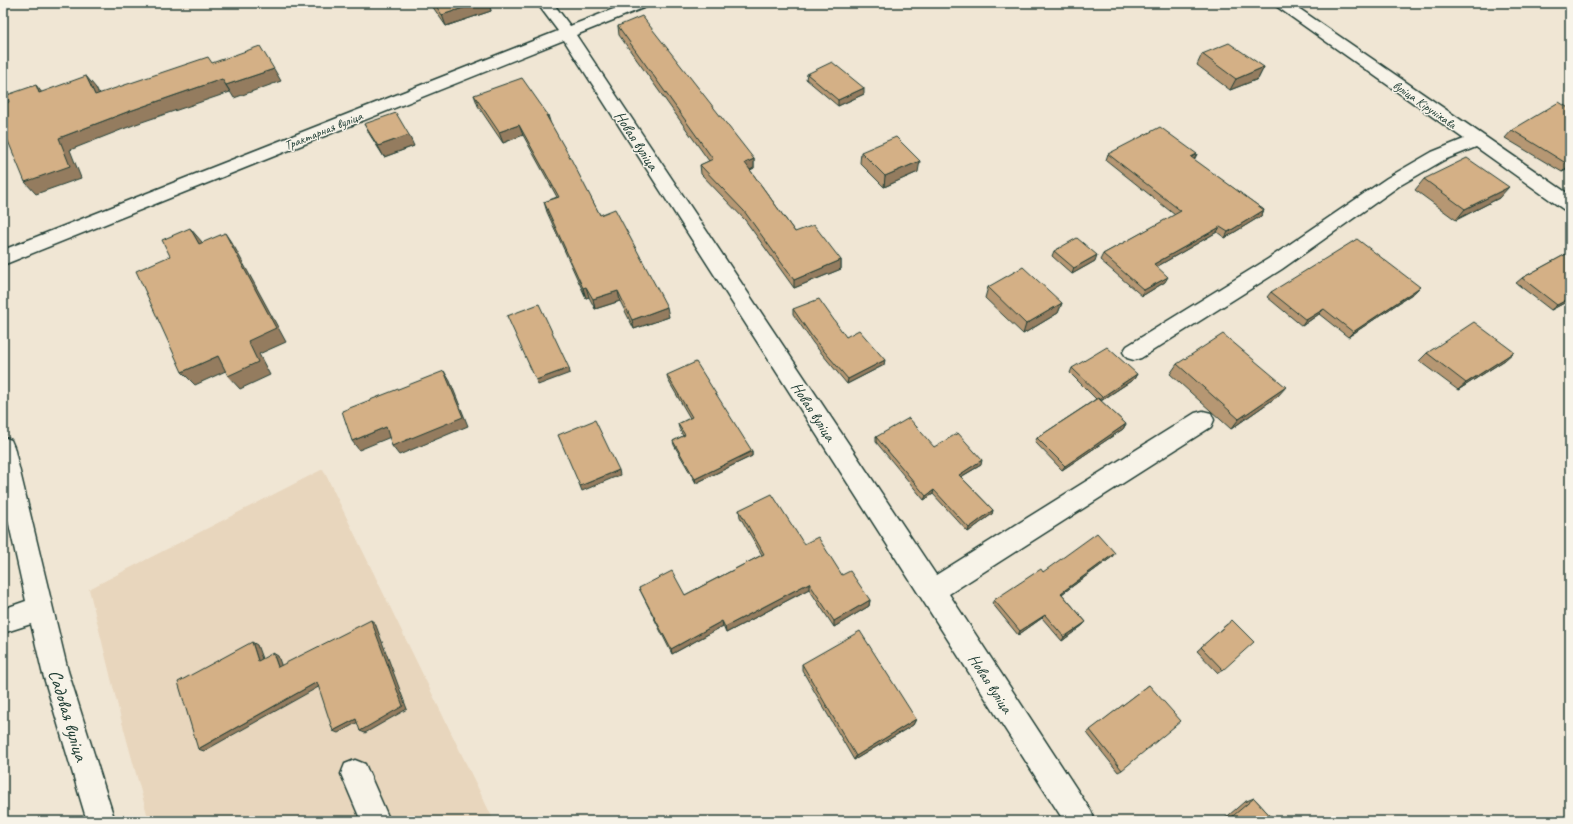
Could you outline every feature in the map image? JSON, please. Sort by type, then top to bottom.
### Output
[{"type":"street","name":"Новая вуліца","points":[[545,3],[567,33],[1081,821]]},
{"type":"street","name":"Трактарная вуліца","points":[[3,258],[643,3]]},
{"type":"street","name":"вуліца Кірунікава","points":[[1281,3],[1570,204]]},
{"type":"street","points":[[1134,352],[1275,264],[1393,182],[1438,156],[1477,140]]},
{"type":"street","points":[[932,591],[1202,420]]},
{"type":"street","name":"Садовая вуліца","points":[[3,447],[55,671],[101,821]]},
{"type":"street","points":[[3,620],[41,608]]},
{"type":"street","points":[[355,774],[376,821]]},
{"type":"shaded area","points":[[323,469],[494,821],[149,821],[120,715],[89,589]]},
{"type":"building","points":[[434,3],[478,3],[442,15]]},
{"type":"building","points":[[642,16],[754,159],[745,163],[795,232],[814,225],[841,260],[794,280],[744,211],[700,165],[713,159],[618,26]]},
{"type":"building","points":[[1229,43],[1264,67],[1236,79],[1202,54]]},
{"type":"building","points":[[260,46],[274,69],[226,85],[222,79],[127,112],[59,138],[70,166],[25,182],[3,129],[3,105],[9,102],[7,95],[36,85],[39,93],[86,76],[95,95],[208,57],[212,63]]},
{"type":"building","points":[[832,62],[864,88],[838,100],[807,74]]},
{"type":"building","points":[[522,78],[548,115],[546,115],[600,215],[615,209],[667,307],[632,320],[618,291],[593,299],[586,287],[583,288],[544,202],[559,197],[519,125],[499,132],[474,95]]},
{"type":"building","points":[[1559,102],[1570,109],[1570,165],[1512,130]]},
{"type":"building","points":[[396,113],[409,135],[378,146],[364,124]]},
{"type":"building","points":[[1160,127],[1197,154],[1191,157],[1264,210],[1228,232],[1220,227],[1154,264],[1168,277],[1144,290],[1103,254],[1181,211],[1108,154]]},
{"type":"building","points":[[896,137],[920,161],[885,176],[861,152]]},
{"type":"building","points":[[1467,158],[1509,187],[1465,209],[1424,179]]},
{"type":"building","points":[[190,228],[199,244],[225,233],[276,328],[248,341],[258,362],[228,376],[218,356],[182,372],[136,271],[170,256],[162,240]]},
{"type":"building","points":[[1077,238],[1097,255],[1074,268],[1054,251]]},
{"type":"building","points":[[1357,239],[1420,287],[1353,332],[1324,309],[1306,320],[1271,292]]},
{"type":"building","points":[[1570,252],[1570,298],[1557,305],[1522,278]]},
{"type":"building","points":[[1023,267],[1062,303],[1026,324],[988,287]]},
{"type":"building","points":[[819,299],[846,337],[859,330],[885,360],[848,379],[813,338],[793,309]]},
{"type":"building","points":[[539,304],[569,368],[536,380],[507,316]]},
{"type":"building","points":[[1474,322],[1514,352],[1466,383],[1427,353]]},
{"type":"building","points":[[1223,334],[1286,387],[1239,419],[1177,364]]},
{"type":"building","points":[[1107,347],[1137,374],[1102,397],[1072,368]]},
{"type":"building","points":[[696,362],[752,451],[695,479],[673,441],[685,435],[678,424],[692,417],[667,375]]},
{"type":"building","points":[[444,371],[463,417],[392,446],[386,427],[352,441],[342,411]]},
{"type":"building","points":[[1098,398],[1126,424],[1065,466],[1037,438]]},
{"type":"building","points":[[909,418],[934,447],[958,433],[982,460],[959,475],[993,510],[969,528],[934,490],[926,496],[876,437]]},
{"type":"building","points":[[595,420],[619,470],[580,486],[558,435]]},
{"type":"building","points":[[772,494],[804,544],[818,537],[842,575],[850,571],[870,600],[834,621],[809,583],[725,627],[722,621],[671,649],[639,588],[672,571],[685,595],[764,554],[739,510]]},
{"type":"building","points":[[1097,533],[1115,553],[1061,593],[1086,622],[1064,637],[1045,615],[1020,631],[994,600],[1041,569],[1043,572]]},
{"type":"building","points":[[371,620],[403,706],[360,731],[356,719],[333,731],[317,682],[198,749],[178,682],[252,642],[258,661],[273,653],[278,667]]},
{"type":"building","points":[[1232,620],[1254,642],[1223,670],[1201,647]]},
{"type":"building","points":[[860,631],[916,719],[856,756],[802,664]]},
{"type":"building","points":[[1149,685],[1181,721],[1122,770],[1090,730]]},
{"type":"building","points":[[1254,798],[1275,821],[1227,821]]}]
